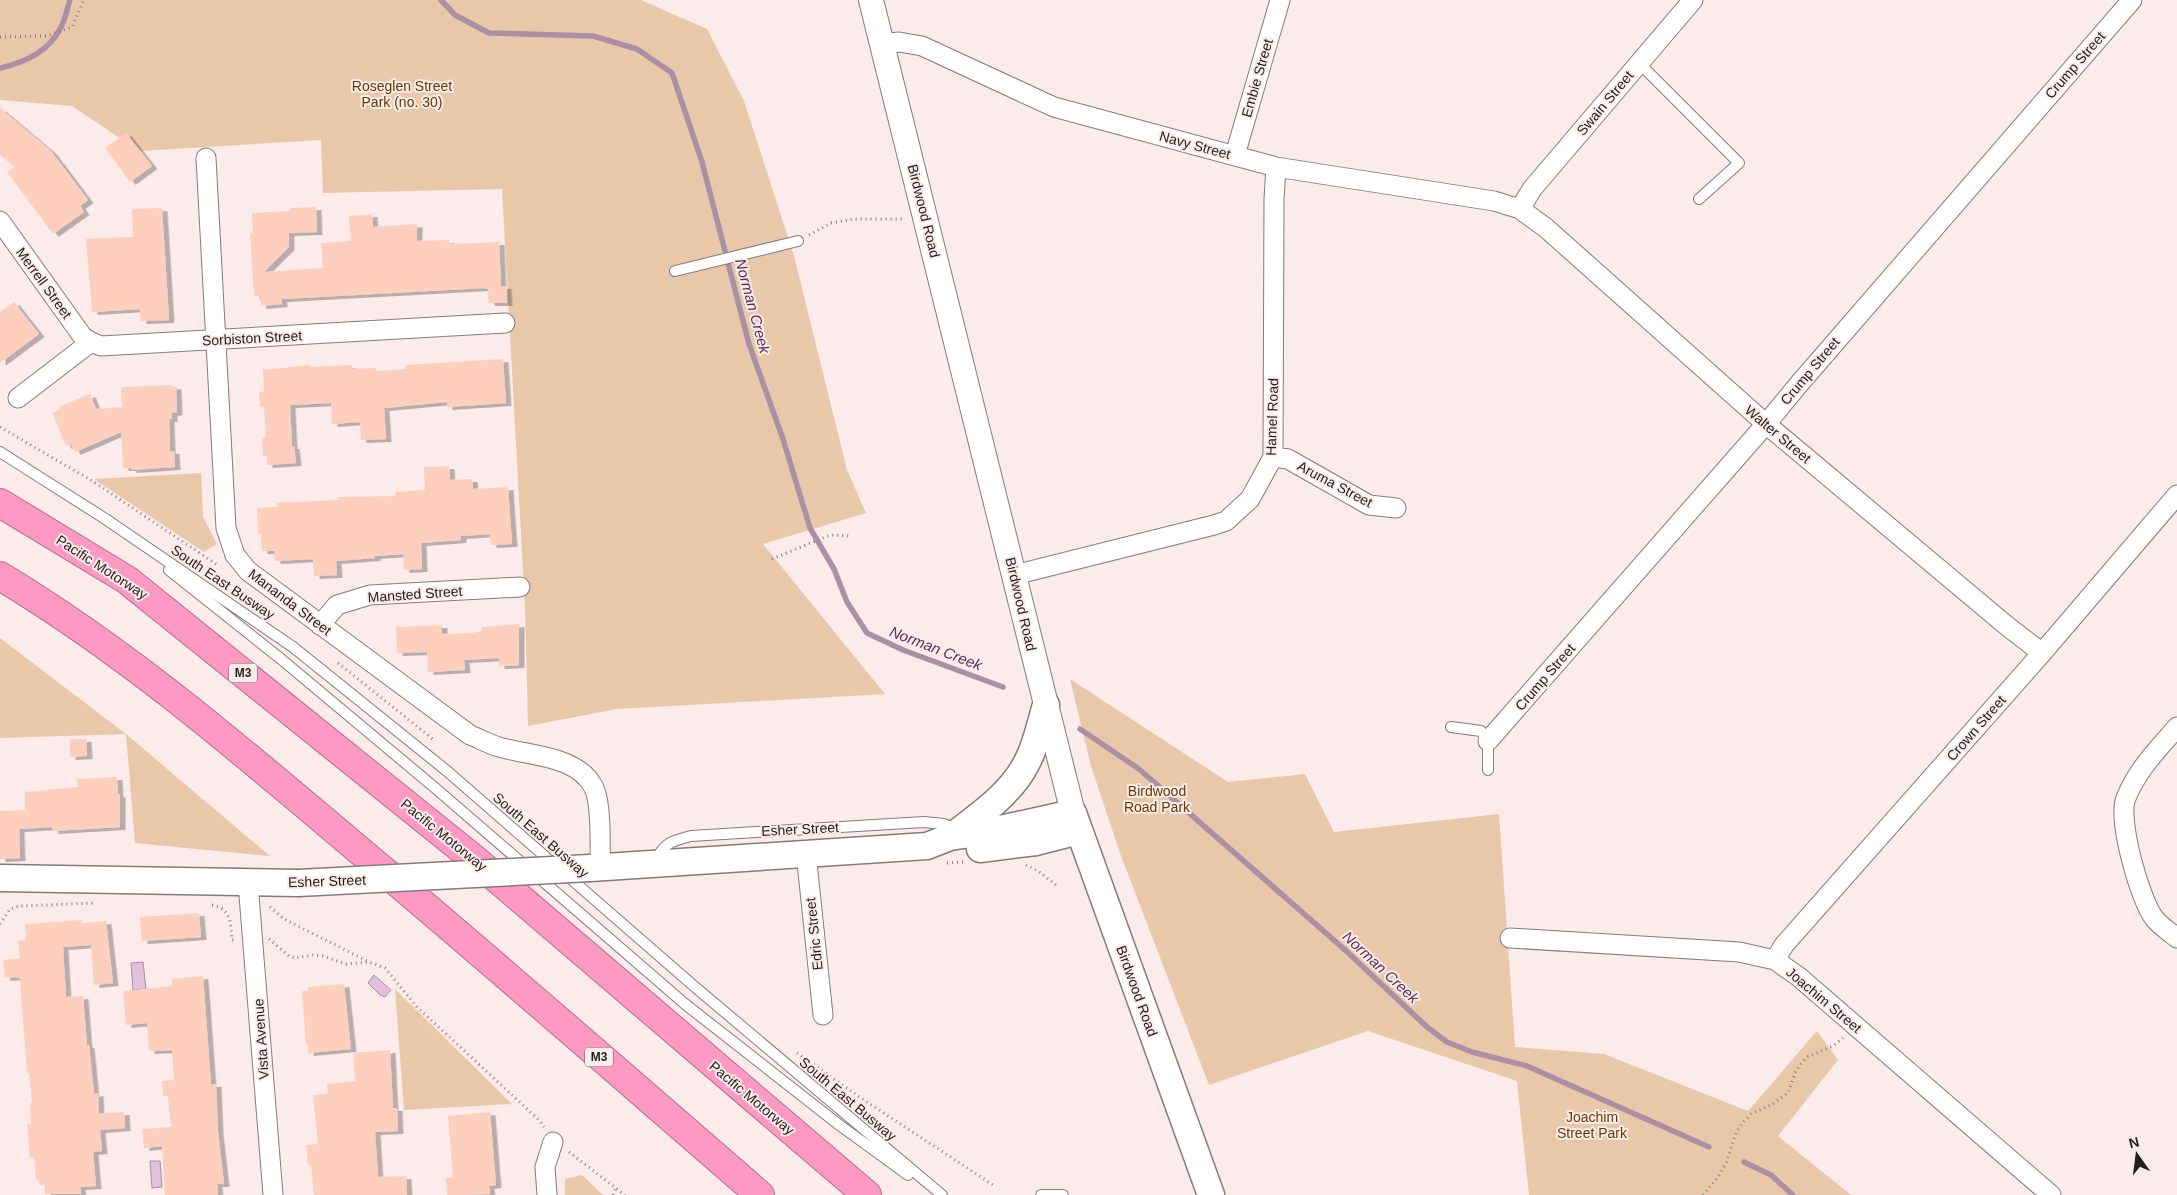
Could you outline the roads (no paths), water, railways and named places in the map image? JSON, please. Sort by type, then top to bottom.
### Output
[{"type":"highway","name":"Pacific Motorway","points":[[0,503],[127,580],[474,859],[867,1195]]},
{"type":"highway","name":"M3","points":[[0,576],[87,633],[153,681],[249,756],[760,1195]]},
{"type":"main road","points":[[945,838],[990,806],[1013,783],[1046,743],[1046,705]]},
{"type":"main road","name":"Esher Street","points":[[945,838],[953,851],[1036,842],[1076,822]]},
{"type":"main road","name":"Esher Street","points":[[0,878],[298,883],[654,866],[806,853],[945,838],[1000,829],[1076,822]]},
{"type":"main road","name":"Birdwood Road","points":[[1076,822],[1211,1195]]},
{"type":"main road","points":[[1036,842],[1070,857],[1090,875],[1100,888]]},
{"type":"street","name":"Birdwood Road","points":[[872,0],[1046,705]]},
{"type":"street","name":"Embie Street","points":[[1235,155],[1280,0]]},
{"type":"street","name":"Swain Street","points":[[1520,209],[1532,189],[1693,0]]},
{"type":"street","name":"Crump Street","points":[[1488,741],[1766,424],[2132,0]]},
{"type":"street","name":"Navy Street","points":[[882,44],[899,42],[922,46],[1054,107],[1276,167],[1494,201],[1520,209]]},
{"type":"street","name":"Mananda Street","points":[[206,158],[226,528],[235,555],[248,571],[470,735],[498,747],[562,762],[576,768],[586,777],[594,789],[597,807],[595,868]]},
{"type":"street","name":"Hamel Road","points":[[1014,575],[1226,521],[1250,499],[1273,458],[1274,199],[1276,167]]},
{"type":"street","name":"Walter Street","points":[[1520,209],[1546,228],[1766,424],[2007,626],[2042,652]]},
{"type":"street","name":"Merrell Street","points":[[0,221],[83,337],[91,342]]},
{"type":"street","name":"Sorbiston Street","points":[[91,342],[101,346],[215,341],[505,323]]},
{"type":"street","points":[[18,398],[91,342]]},
{"type":"street","name":"Aruma Street","points":[[1273,458],[1288,458],[1369,505],[1396,508]]},
{"type":"street","name":"Crown Street","points":[[1775,960],[1784,945],[2042,652],[2177,495]]},
{"type":"street","name":"Mansted Street","points":[[320,625],[337,605],[370,595],[520,587]]},
{"type":"street","points":[[2177,727],[2143,766],[2125,800],[2125,831],[2141,896],[2154,919],[2177,938]]},
{"type":"street","name":"Birdwood Road","points":[[1046,743],[1076,822]]},
{"type":"street","name":"Edric Street","points":[[806,853],[823,1015]]},
{"type":"street","name":"Vista Avenue","points":[[248,883],[273,1195]]},
{"type":"street","name":"Joachim Street","points":[[1510,938],[1739,952],[1775,960],[1799,977],[1856,1025],[2051,1195]]},
{"type":"street","points":[[547,1195],[545,1167],[553,1142]]},
{"type":"lane","points":[[1639,63],[1739,163],[1699,199]]},
{"type":"lane","points":[[675,271],[798,241]]},
{"type":"lane","name":"South East Busway","points":[[0,452],[104,518],[293,647],[439,765],[695,987],[942,1195]]},
{"type":"lane","name":"South East Busway","points":[[104,518],[274,653],[434,787],[685,1004],[838,1124],[935,1195]]},
{"type":"lane","points":[[1451,727],[1481,731],[1488,741],[1488,770]]},
{"type":"lane","name":"Esher Street","points":[[654,866],[661,851],[669,842],[690,836],[924,822],[944,824],[945,838]]},
{"type":"lane","points":[[1040,1195],[1063,1195]]},
{"type":"waterway","name":"Norman Creek","points":[[0,68],[26,60],[49,44],[62,26],[70,0]]},
{"type":"waterway","name":"Norman Creek","points":[[441,0],[455,15],[489,33],[593,36],[637,49],[672,73],[702,162],[749,344],[783,439],[810,528],[834,569],[847,602],[867,633],[903,650],[1003,687]]},
{"type":"waterway","name":"Norman Creek","points":[[1080,729],[1139,769],[1344,949],[1427,1027],[1447,1042],[1472,1052],[1527,1066],[1709,1147]]},
{"type":"waterway","name":"Norman Creek","points":[[1744,1162],[1771,1175],[1793,1195]]},
{"type":"park label","name":"Roseglen Street Park (no. 30)","points":[[402,94]]},
{"type":"park label","name":"Birdwood Road Park","points":[[1157,800]]},
{"type":"park label","name":"Joachim Street Park","points":[[1592,1126]]}]
